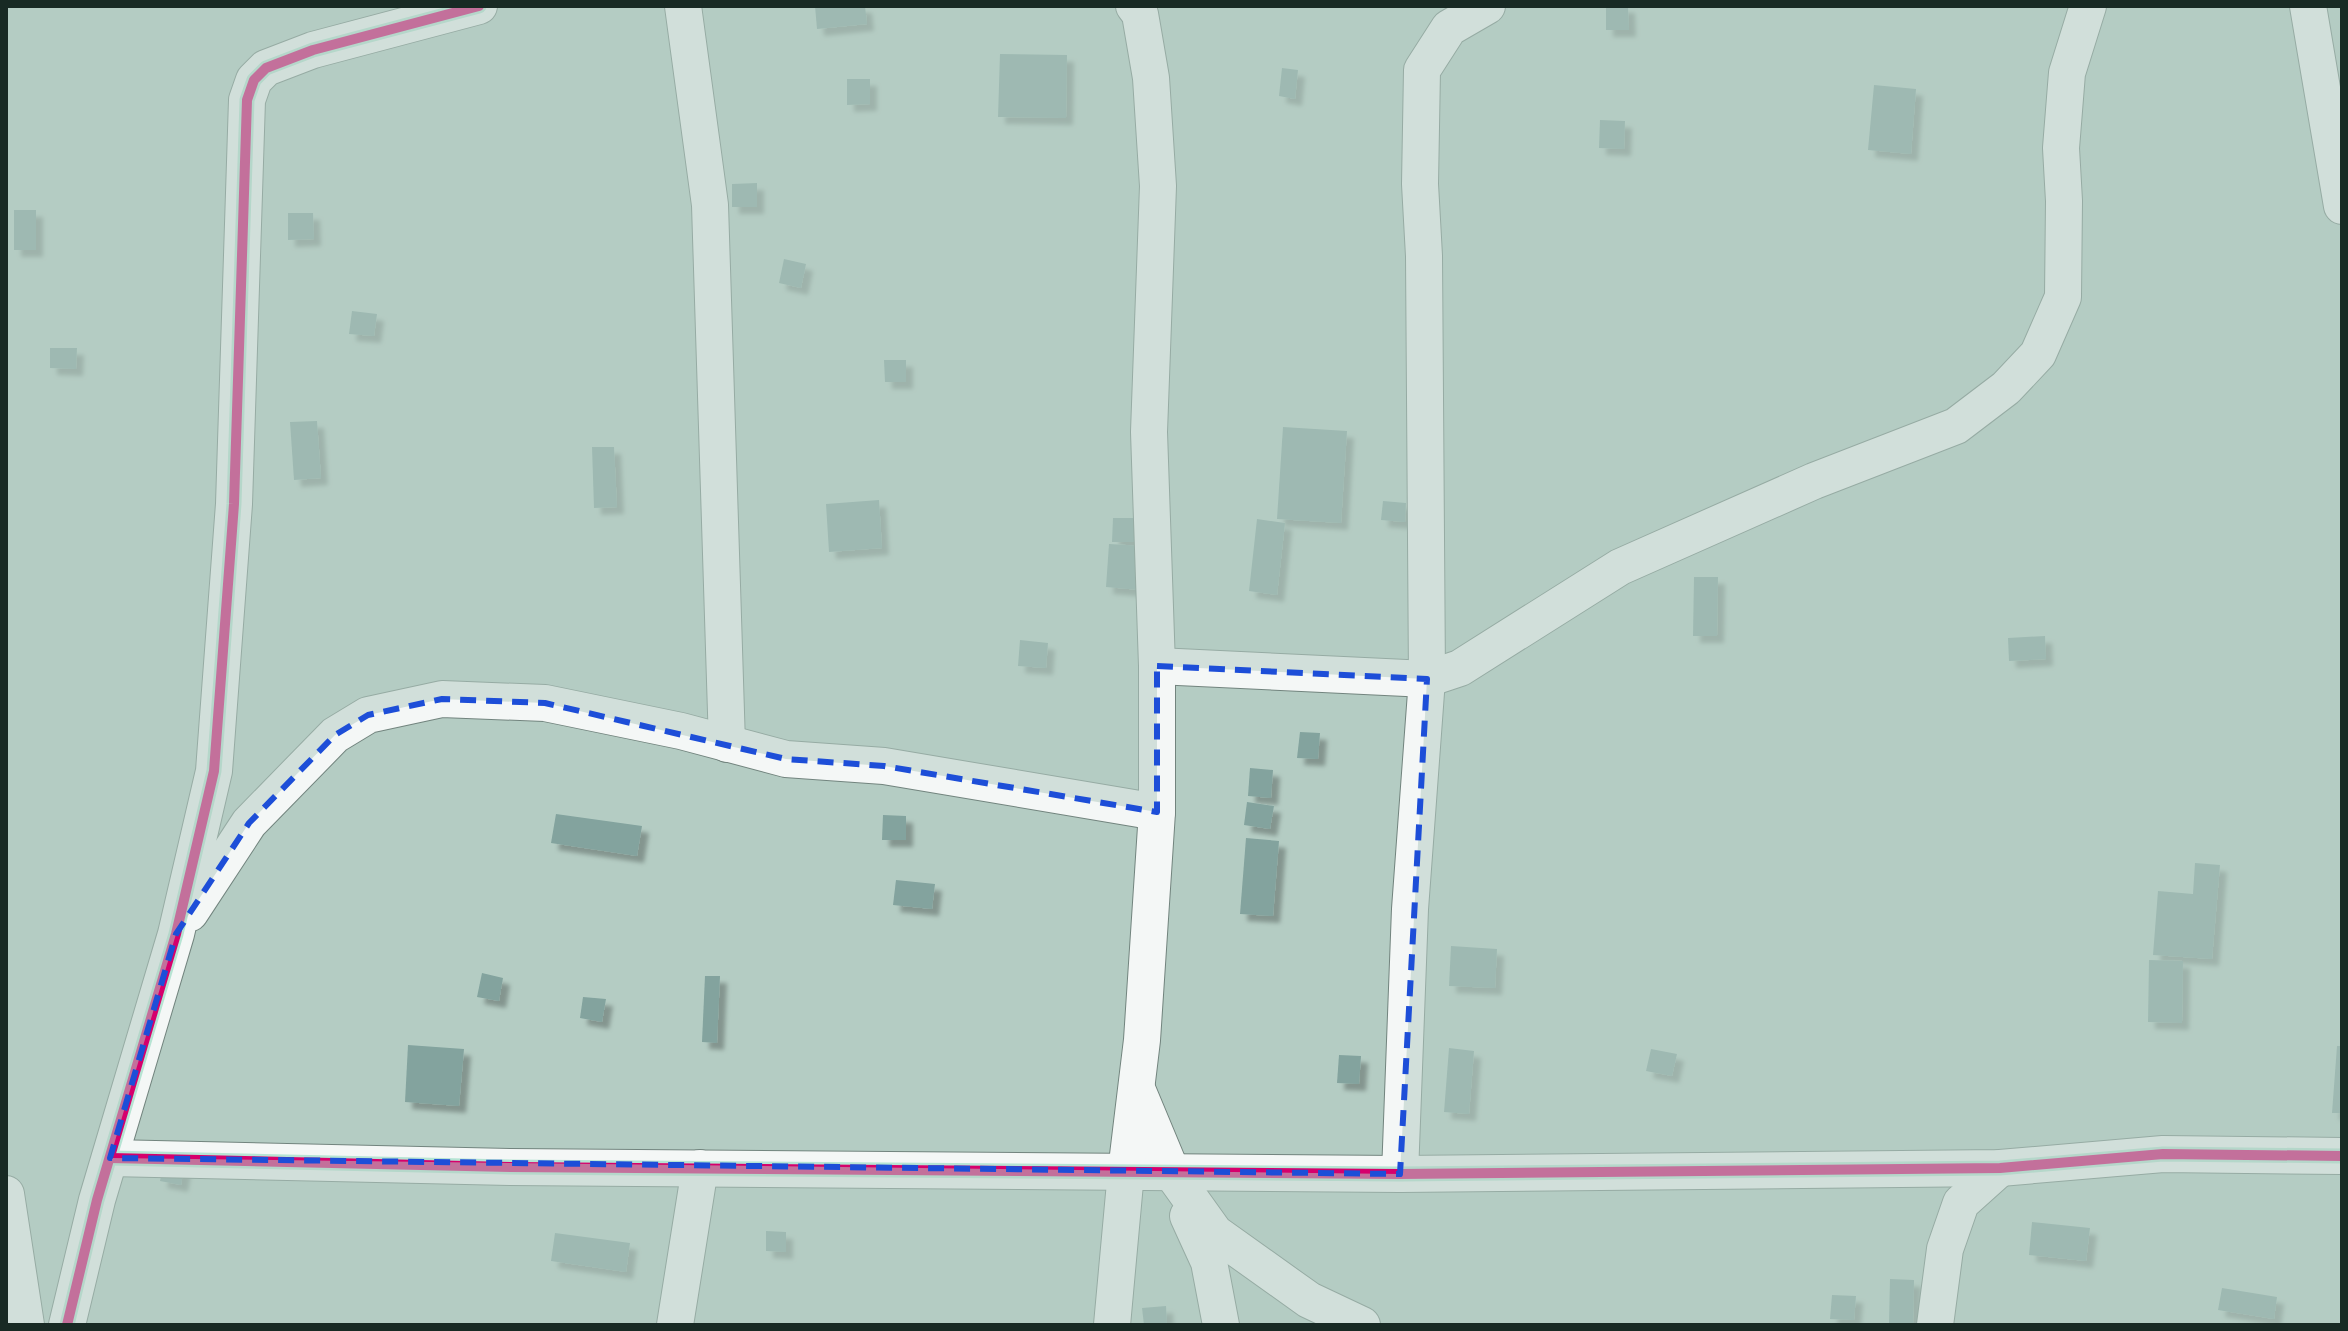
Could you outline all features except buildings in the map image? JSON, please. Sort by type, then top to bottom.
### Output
[{"type":"street","points":[[67,1325],[97,1200],[176,934],[214,771],[234,504],[247,100],[254,80],[266,68],[313,50],[479,6]]},
{"type":"street","points":[[683,6],[710,205],[727,744]]},
{"type":"street","points":[[1112,1325],[1142,1040],[1157,812],[1157,666],[1149,432],[1158,186],[1151,78],[1140,14],[1134,6]]},
{"type":"street","points":[[1400,1174],[1410,909],[1427,679],[1424,256],[1420,184],[1422,70],[1449,28],[1487,6]]},
{"type":"street","points":[[1157,666],[1427,679],[1460,668],[1620,567],[1814,481],[1956,426],[2006,388],[2038,354],[2063,297],[2061,148],[2067,73],[2088,6]]},
{"type":"street","points":[[2308,6],[2342,206]]},
{"type":"street","points":[[176,934],[249,823],[335,735],[368,715],[442,699],[545,703],[681,731],[786,759],[884,766],[1157,812]]},
{"type":"street","points":[[1136,1088],[1209,1262],[1221,1325]]},
{"type":"street","points":[[110,1158],[510,1167],[1400,1174],[2000,1168],[2163,1154],[2342,1156]]},
{"type":"street","points":[[675,1325],[700,1168]]},
{"type":"street","points":[[1935,1325],[1945,1249],[1961,1203],[2000,1168]]},
{"type":"street","points":[[1172,1173],[1215,1233],[1309,1300],[1362,1325]]},
{"type":"street","points":[[6,1194],[26,1325]]},
{"type":"highlighted area","points":[[1157,666],[1427,679],[1400,1174],[110,1158],[176,934],[249,823],[335,735],[368,715],[442,699],[545,703],[786,759],[884,766],[1157,812]]},
{"type":"cycle path","points":[[67,1325],[97,1200],[176,934],[214,771],[234,504],[247,100],[254,80],[266,68],[313,50],[479,6]]},
{"type":"cycle path","points":[[110,1158],[510,1167],[1400,1174],[2000,1168],[2163,1154],[2342,1156]]}]
